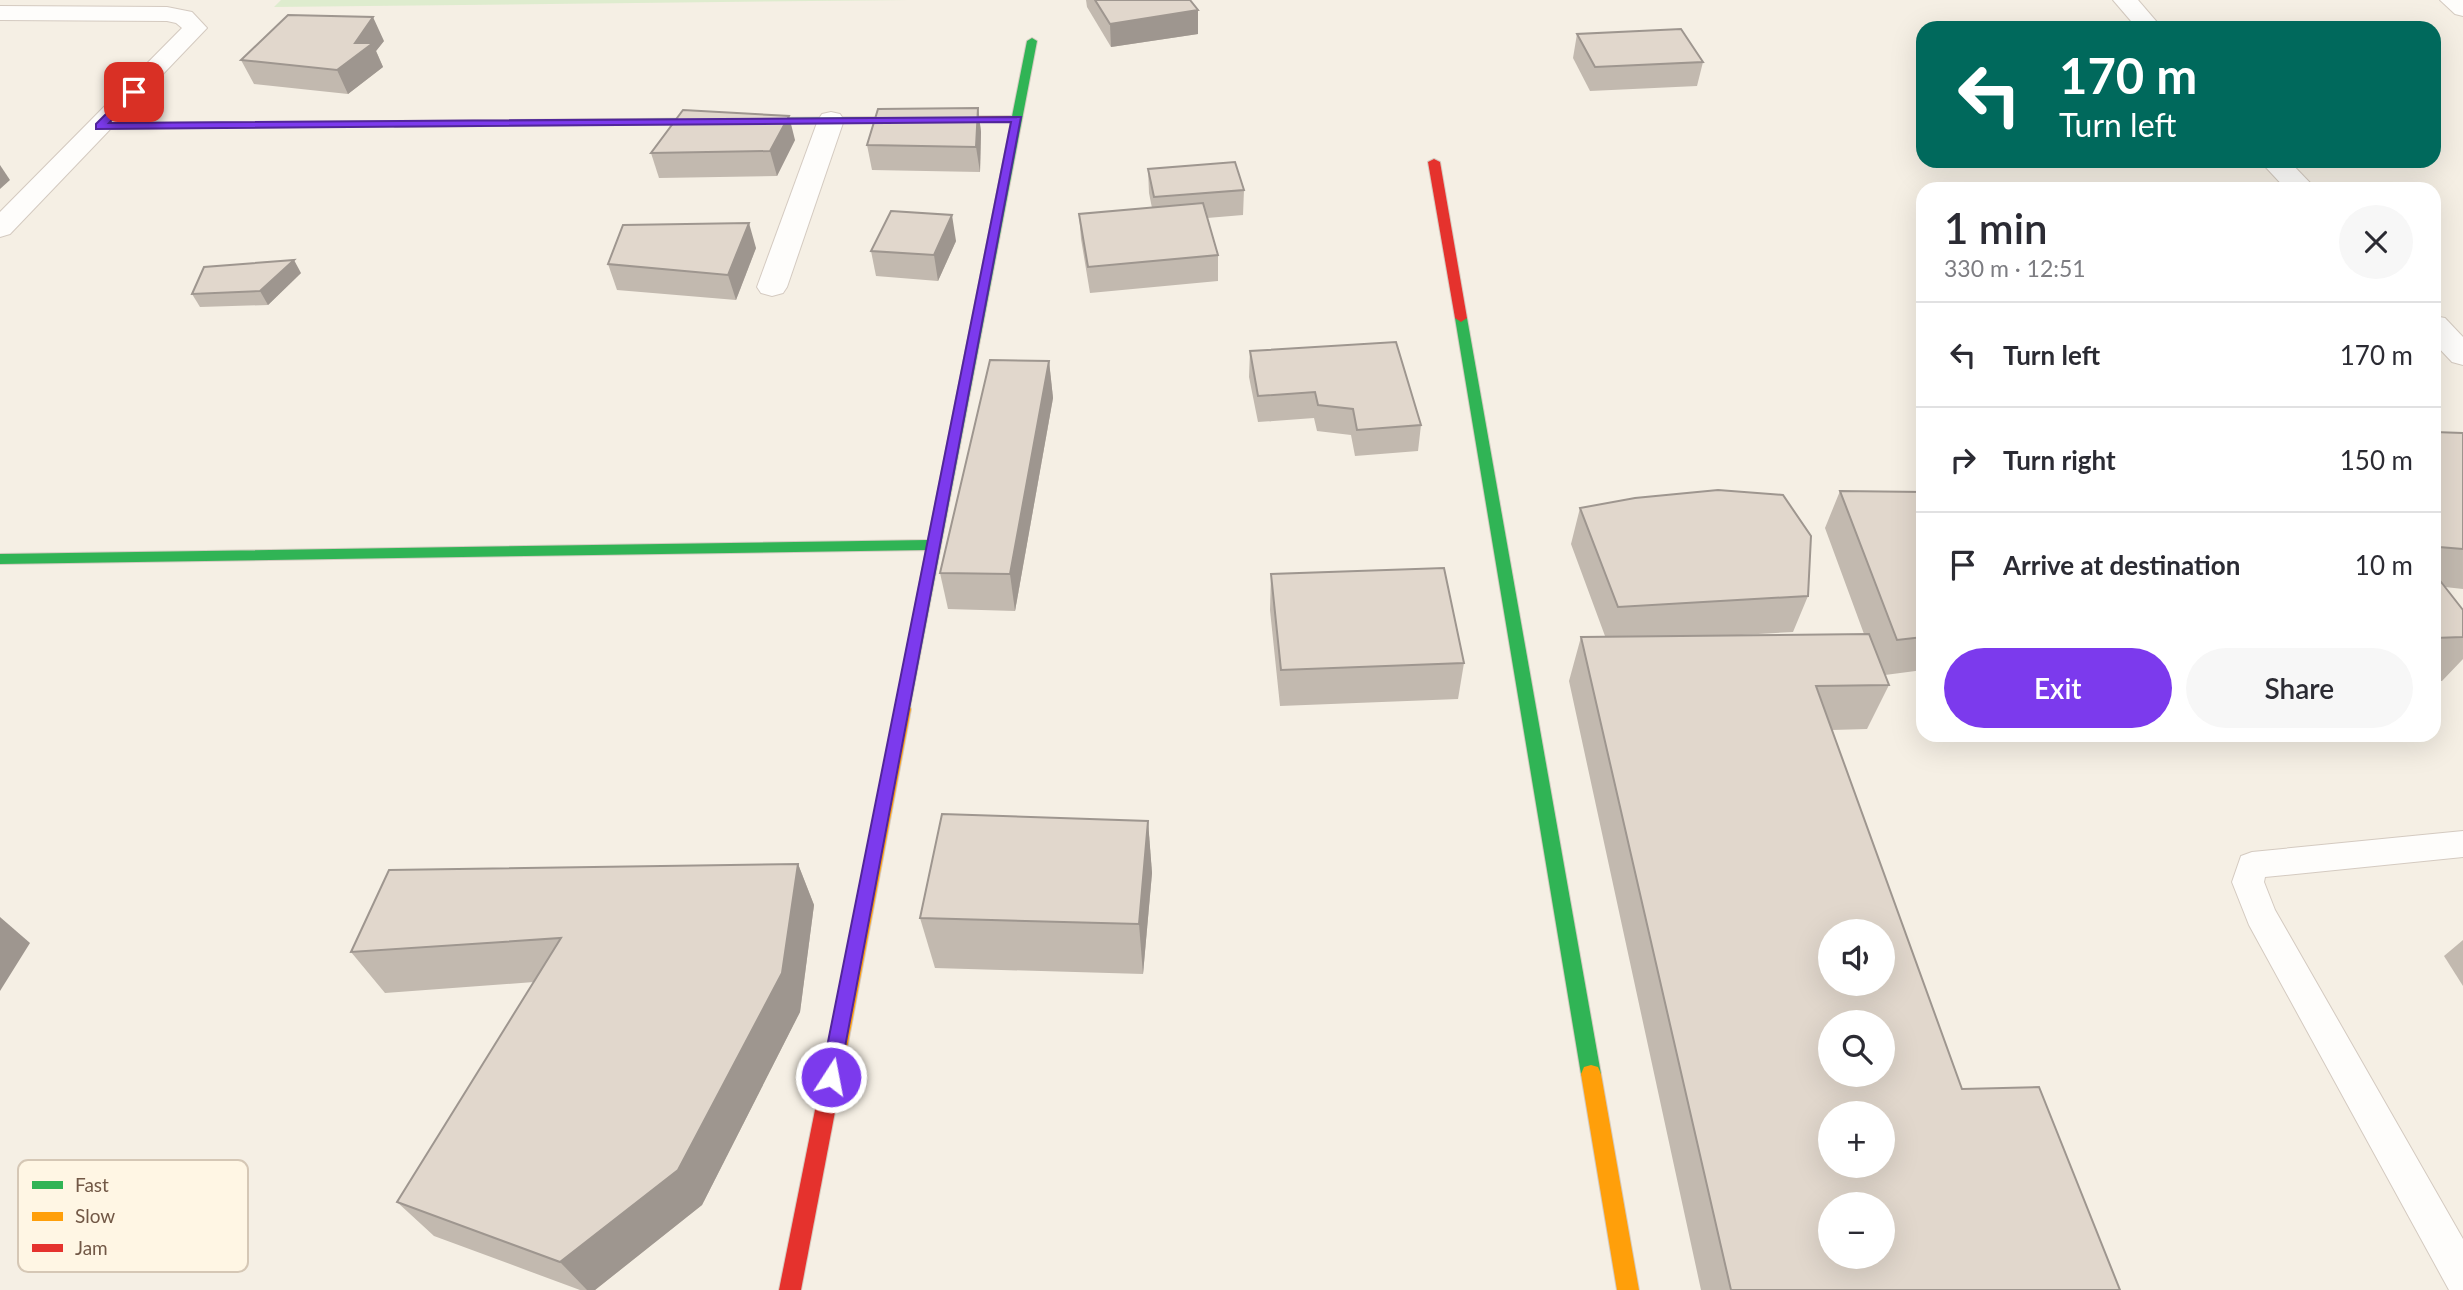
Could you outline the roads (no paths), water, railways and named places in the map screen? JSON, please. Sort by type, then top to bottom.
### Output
[{"type":"street","points":[[2125,0],[2144,21]]},
{"type":"street","points":[[2452,0],[2463,9]]},
{"type":"street","points":[[0,13],[167,14],[184,17],[195,28],[0,228]]},
{"type":"street","points":[[790,1290],[1032,41]]},
{"type":"street","points":[[100,127],[1017,119]]},
{"type":"street","points":[[772,287],[831,120]]},
{"type":"street","points":[[1434,162],[1628,1290]]},
{"type":"street","points":[[2281,168],[2295,182]]},
{"type":"street","points":[[2441,332],[2463,355]]},
{"type":"street","points":[[0,559],[934,545]]},
{"type":"lane","points":[[2463,844],[2252,865],[2248,882],[2261,915],[2463,1277]]}]
